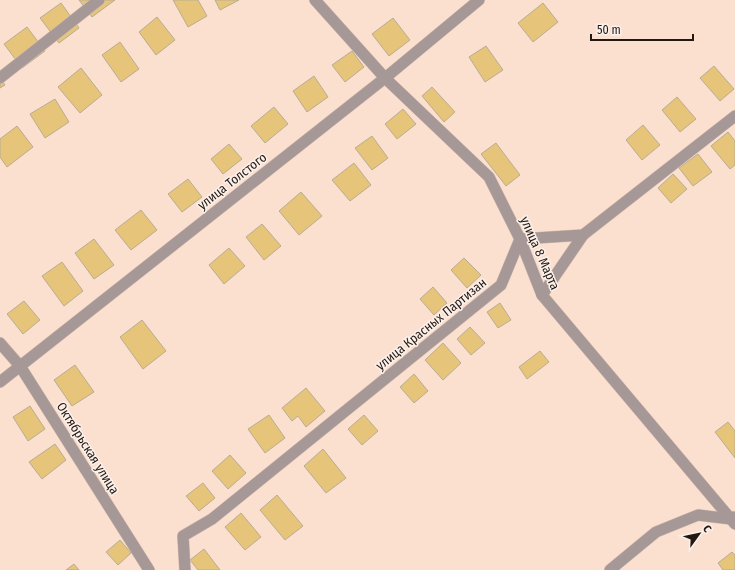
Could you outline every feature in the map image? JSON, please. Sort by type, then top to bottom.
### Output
[{"type":"street","points":[[0,78],[99,0]]},
{"type":"street","name":"улица 8 Марта","points":[[315,0],[385,78],[490,177],[520,239],[542,295],[734,519]]},
{"type":"street","name":"улица Толстого","points":[[0,382],[385,78],[480,0]]},
{"type":"street","points":[[542,295],[583,235],[735,116]]},
{"type":"street","points":[[520,239],[583,235]]},
{"type":"street","name":"улица Красных Партизан","points":[[185,570],[183,536],[212,519],[502,285],[520,239]]},
{"type":"street","name":"Октябрьская улица","points":[[0,343],[20,366],[144,568]]},
{"type":"street","points":[[610,570],[656,532],[698,515],[734,519]]},
{"type":"building","points":[[79,0],[115,0],[92,17]]},
{"type":"building","points":[[173,0],[198,0],[207,16],[188,27]]},
{"type":"building","points":[[215,0],[239,0],[220,10]]},
{"type":"building","points":[[61,3],[79,28],[59,43],[40,18]]},
{"type":"building","points":[[543,3],[558,22],[533,42],[518,23]]},
{"type":"building","points":[[157,17],[175,40],[156,55],[139,32]]},
{"type":"building","points":[[393,18],[410,40],[389,56],[372,34]]},
{"type":"building","points":[[27,27],[45,51],[22,68],[4,44]]},
{"type":"building","points":[[120,42],[139,69],[121,82],[102,55]]},
{"type":"building","points":[[486,46],[503,70],[485,82],[469,57]]},
{"type":"building","points":[[352,51],[364,67],[345,82],[332,65]]},
{"type":"building","points":[[714,66],[734,89],[720,101],[700,78]]},
{"type":"building","points":[[81,68],[102,95],[80,113],[58,87]]},
{"type":"building","points":[[314,76],[328,97],[307,112],[293,91]]},
{"type":"building","points":[[0,77],[5,85],[0,88]]},
{"type":"building","points":[[432,87],[455,112],[444,122],[422,96]]},
{"type":"building","points":[[677,97],[696,119],[680,132],[662,110]]},
{"type":"building","points":[[55,99],[69,122],[45,138],[30,114]]},
{"type":"building","points":[[274,107],[288,124],[265,143],[251,126]]},
{"type":"building","points":[[403,109],[416,124],[397,139],[385,124]]},
{"type":"building","points":[[643,125],[660,145],[642,160],[626,140]]},
{"type":"building","points":[[17,126],[33,147],[7,167],[0,157],[0,139]]},
{"type":"building","points":[[728,132],[735,141],[735,165],[730,169],[711,146]]},
{"type":"building","points":[[372,136],[388,158],[372,170],[355,148]]},
{"type":"building","points":[[496,143],[520,175],[506,186],[481,154]]},
{"type":"building","points":[[229,144],[242,159],[223,174],[211,159]]},
{"type":"building","points":[[698,154],[712,172],[693,186],[679,168]]},
{"type":"building","points":[[354,163],[371,185],[350,201],[332,180]]},
{"type":"building","points":[[673,174],[687,189],[671,203],[658,188]]},
{"type":"building","points":[[188,179],[202,197],[182,212],[168,194]]},
{"type":"building","points":[[301,192],[322,216],[299,235],[279,211]]},
{"type":"building","points":[[141,210],[157,230],[131,250],[115,230]]},
{"type":"building","points":[[262,224],[281,246],[264,260],[246,237]]},
{"type":"building","points":[[94,239],[114,265],[94,279],[75,253]]},
{"type":"building","points":[[229,248],[245,266],[224,284],[209,265]]},
{"type":"building","points":[[464,258],[481,275],[467,288],[451,270]]},
{"type":"building","points":[[62,262],[83,291],[64,306],[42,276]]},
{"type":"building","points":[[433,287],[447,303],[434,315],[420,299]]},
{"type":"building","points":[[24,301],[40,320],[23,334],[7,314]]},
{"type":"building","points":[[500,303],[511,320],[498,328],[487,312]]},
{"type":"building","points":[[142,320],[166,351],[143,369],[120,337]]},
{"type":"building","points":[[470,327],[485,343],[471,355],[457,339]]},
{"type":"building","points":[[443,343],[461,363],[443,380],[425,360]]},
{"type":"building","points":[[540,351],[549,362],[527,379],[519,367]]},
{"type":"building","points":[[75,365],[94,392],[72,406],[54,380]]},
{"type":"building","points":[[414,374],[428,391],[414,403],[400,387]]},
{"type":"building","points":[[306,388],[325,411],[306,427],[298,416],[292,421],[282,408]]},
{"type":"building","points":[[30,406],[45,429],[28,441],[13,417]]},
{"type":"building","points":[[269,415],[285,438],[265,453],[248,429]]},
{"type":"building","points":[[364,415],[378,431],[362,445],[348,429]]},
{"type":"building","points":[[728,422],[735,431],[735,458],[715,432]]},
{"type":"building","points":[[55,444],[66,460],[42,479],[29,462]]},
{"type":"building","points":[[323,449],[346,478],[326,493],[304,466]]},
{"type":"building","points":[[230,455],[246,473],[228,489],[212,471]]},
{"type":"building","points":[[203,483],[215,498],[199,511],[186,496]]},
{"type":"building","points":[[277,495],[303,526],[285,540],[260,510]]},
{"type":"building","points":[[241,513],[261,537],[245,550],[225,527]]},
{"type":"building","points":[[120,540],[131,553],[118,565],[106,552]]},
{"type":"building","points":[[204,549],[220,570],[198,570],[190,560]]},
{"type":"building","points":[[732,552],[735,555],[735,570],[723,570],[718,563]]},
{"type":"building","points":[[74,564],[79,570],[66,570]]}]
